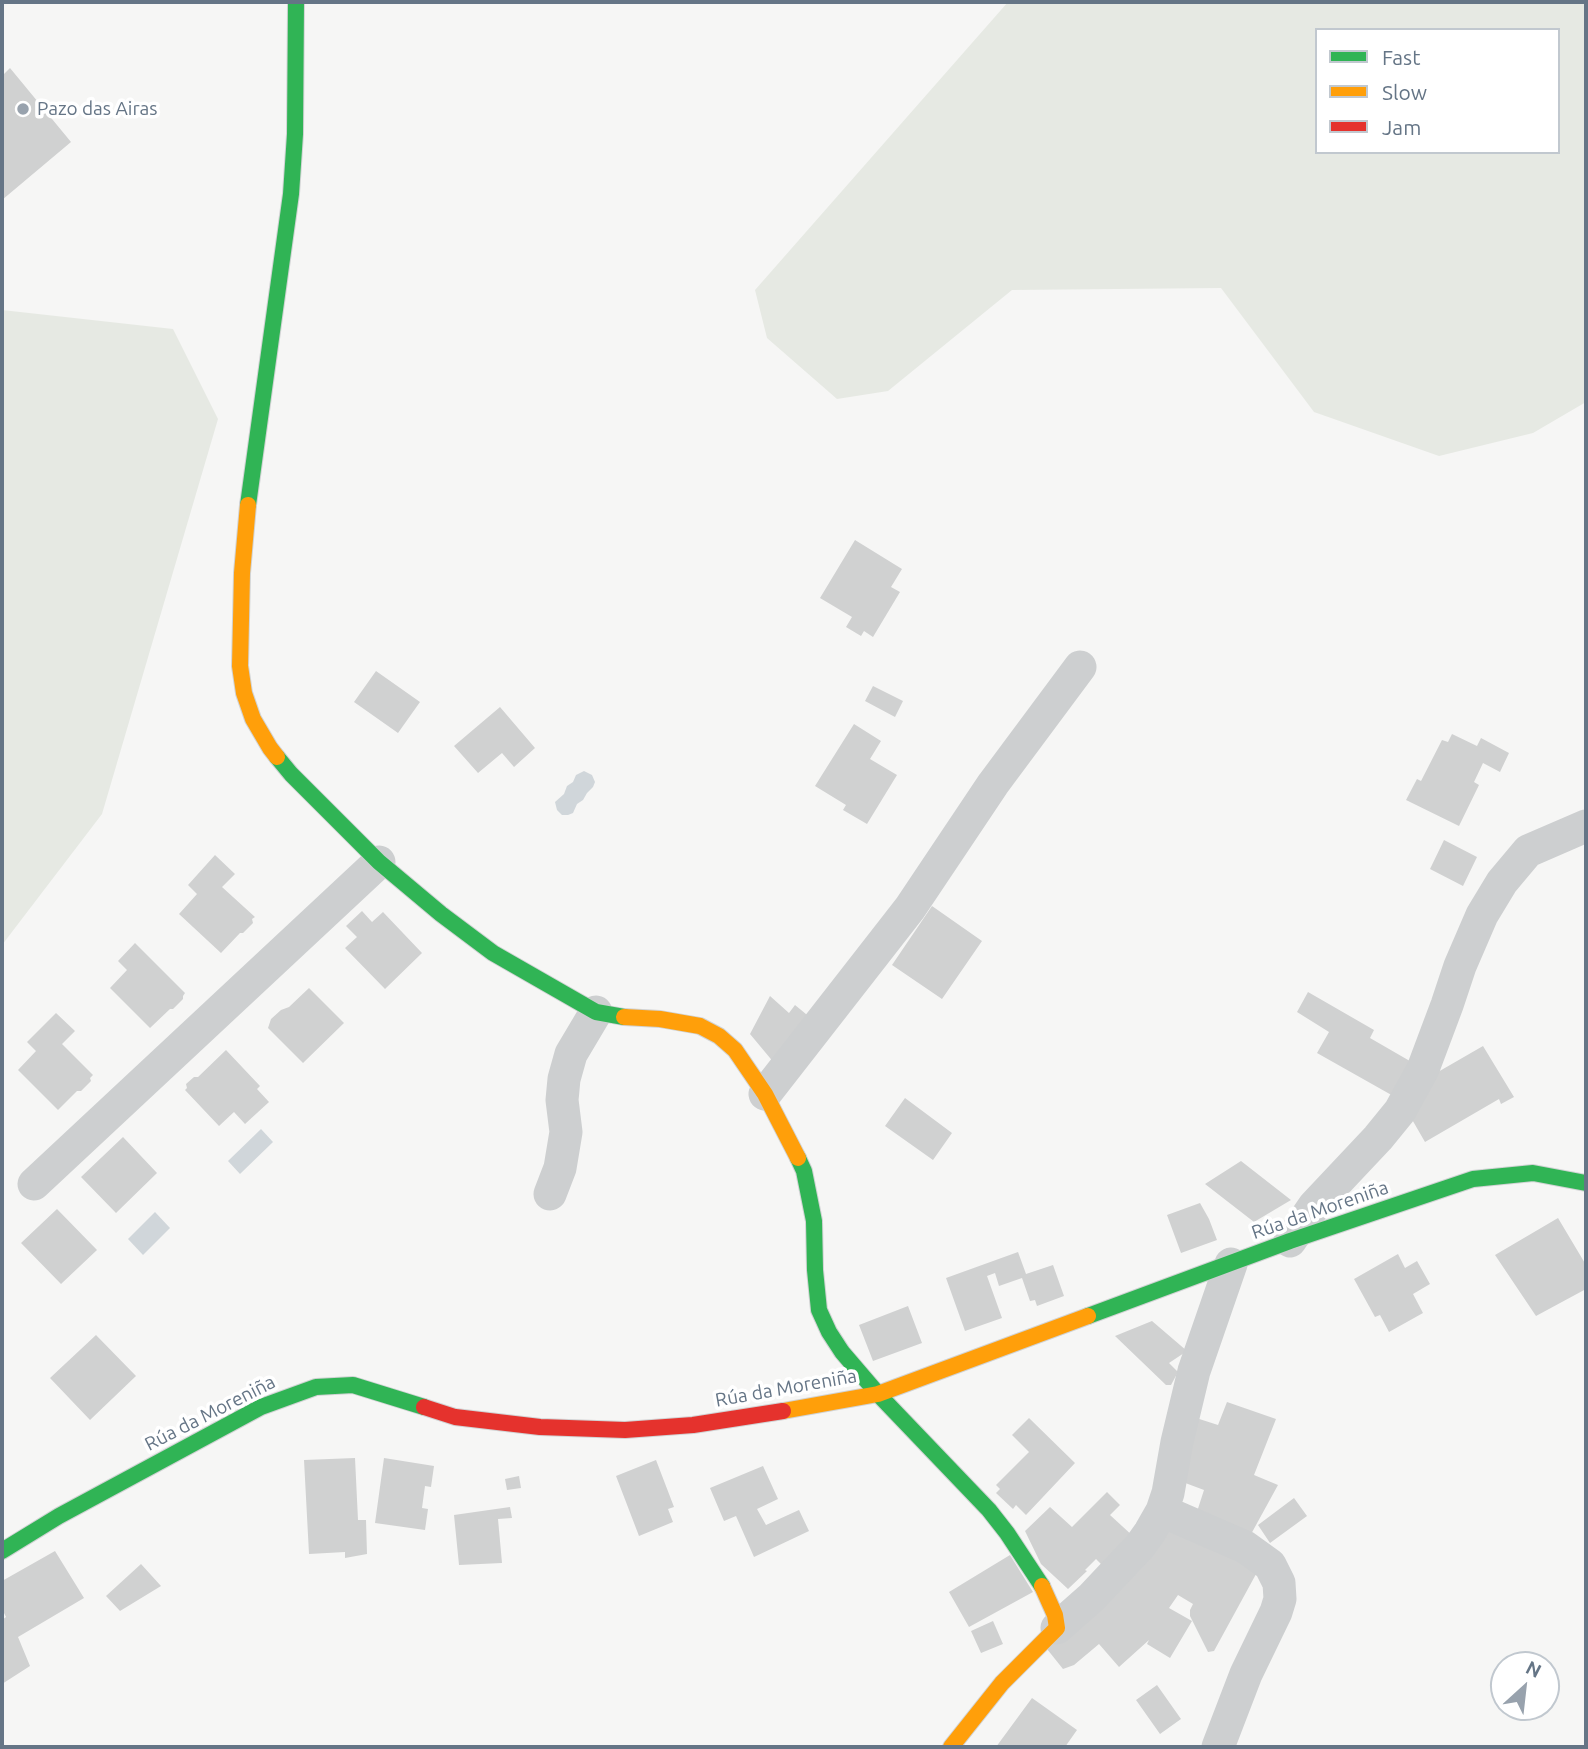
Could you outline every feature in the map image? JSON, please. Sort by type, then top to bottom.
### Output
[{"type":"street","points":[[296,2],[295,134],[291,194],[245,532],[242,572],[240,666],[244,693],[253,719],[290,774],[379,862],[492,953],[596,1012],[700,1026],[719,1036],[735,1050],[765,1094],[804,1171],[814,1221],[819,1310],[829,1332],[842,1352],[878,1394],[989,1510],[1007,1533],[1045,1591],[1055,1615],[1057,1628]]},
{"type":"street","points":[[765,1094],[910,908],[993,784],[1080,667]]},
{"type":"street","points":[[1290,1241],[1314,1206],[1400,1111],[1423,1069],[1460,966],[1482,915],[1502,882],[1528,850],[1586,826]]},
{"type":"street","points":[[34,1184],[379,862]]},
{"type":"street","points":[[550,1194],[560,1168],[566,1132],[562,1100],[564,1079],[571,1054],[596,1012]]},
{"type":"street","name":"Rúa da Moreniña","points":[[2,1551],[60,1516],[261,1407],[316,1387],[353,1385],[455,1417],[540,1427],[625,1430],[694,1425],[790,1410],[878,1394],[1290,1241],[1474,1179],[1533,1173],[1586,1183]]},
{"type":"street","points":[[951,1747],[1002,1683],[1092,1597],[1150,1532],[1168,1493],[1194,1370],[1231,1264]]},
{"type":"street","points":[[1162,1511],[1245,1547],[1270,1565],[1279,1583],[1280,1599],[1276,1612],[1246,1674],[1217,1747]]},
{"type":"shaded area","points":[[1008,2],[1586,2],[1586,402],[1533,433],[1439,456],[1314,412],[1221,288],[1012,290],[888,391],[837,399],[767,338],[755,290]]},
{"type":"shaded area","points":[[2,310],[173,329],[218,419],[102,814],[2,945]]},
{"type":"shaded area","points":[[584,771],[592,775],[595,782],[593,787],[577,804],[573,813],[562,815],[555,802],[564,794],[576,775]]},
{"type":"shaded area","points":[[261,1129],[273,1142],[240,1174],[228,1161]]},
{"type":"shaded area","points":[[155,1212],[170,1228],[143,1255],[128,1239]]},
{"type":"building","name":"Pazo das Airas","points":[[10,68],[71,142],[2,200],[2,76]]},
{"type":"building","points":[[855,540],[902,569],[891,587],[900,592],[873,637],[864,631],[861,636],[846,627],[852,617],[820,598]]},
{"type":"building","points":[[376,671],[420,702],[398,733],[354,702]]},
{"type":"building","points":[[873,686],[903,701],[895,717],[865,701]]},
{"type":"building","points":[[500,707],[535,748],[514,767],[502,753],[478,773],[454,746]]},
{"type":"building","points":[[854,724],[881,741],[870,759],[897,775],[867,824],[843,810],[846,805],[815,786]]},
{"type":"building","points":[[1452,734],[1477,746],[1481,738],[1509,753],[1500,772],[1483,763],[1474,782],[1479,785],[1459,826],[1406,800],[1417,779],[1421,781],[1442,740],[1448,742]]},
{"type":"building","points":[[1444,840],[1477,857],[1463,886],[1430,869]]},
{"type":"building","points":[[215,855],[235,874],[222,887],[255,917],[252,919],[253,923],[221,953],[179,914],[197,894],[188,885]]},
{"type":"building","points":[[932,906],[982,941],[942,999],[892,965]]},
{"type":"building","points":[[362,911],[372,922],[383,912],[422,953],[385,989],[345,948],[357,937],[346,926]]},
{"type":"building","points":[[135,943],[185,993],[173,1009],[150,1028],[110,988],[127,970],[118,961]]},
{"type":"building","points":[[309,988],[344,1023],[303,1063],[268,1028],[271,1019]]},
{"type":"building","points":[[1308,992],[1374,1030],[1370,1038],[1415,1064],[1395,1097],[1317,1053],[1329,1032],[1297,1012]]},
{"type":"building","points":[[770,996],[789,1013],[795,1005],[812,1019],[775,1064],[750,1034]]},
{"type":"building","points":[[56,1013],[75,1031],[62,1044],[93,1075],[81,1091],[77,1091],[58,1110],[18,1070],[36,1051],[27,1042]]},
{"type":"building","points":[[1483,1046],[1514,1097],[1501,1104],[1499,1099],[1425,1142],[1410,1116],[1431,1076]]},
{"type":"building","points":[[226,1050],[260,1086],[257,1089],[269,1102],[245,1124],[234,1112],[219,1126],[185,1090],[186,1084],[198,1077]]},
{"type":"building","points":[[905,1098],[952,1133],[933,1160],[885,1126]]},
{"type":"building","points":[[123,1137],[157,1173],[116,1213],[81,1177]]},
{"type":"building","points":[[1241,1161],[1291,1200],[1254,1222],[1205,1184]]},
{"type":"building","points":[[1200,1203],[1217,1240],[1181,1253],[1167,1215]]},
{"type":"building","points":[[57,1209],[97,1250],[61,1284],[21,1243]]},
{"type":"building","points":[[1558,1218],[1586,1265],[1586,1289],[1536,1316],[1495,1255]]},
{"type":"building","points":[[1018,1252],[1026,1274],[1053,1265],[1064,1296],[1037,1306],[1035,1300],[1030,1301],[1022,1278],[999,1286],[995,1273],[987,1276],[1002,1318],[965,1331],[946,1278]]},
{"type":"building","points":[[1398,1254],[1405,1268],[1417,1261],[1430,1284],[1413,1294],[1423,1313],[1389,1332],[1380,1315],[1375,1317],[1354,1279]]},
{"type":"building","points":[[908,1306],[922,1343],[873,1361],[859,1325]]},
{"type":"building","points":[[1152,1321],[1187,1351],[1169,1363],[1178,1372],[1171,1385],[1166,1385],[1115,1336]]},
{"type":"building","points":[[96,1335],[136,1376],[90,1420],[50,1378]]},
{"type":"building","points":[[1227,1402],[1276,1419],[1254,1475],[1278,1485],[1250,1536],[1194,1521],[1204,1490],[1180,1481],[1193,1417],[1218,1425]]},
{"type":"building","points":[[1029,1418],[1075,1463],[1026,1515],[1016,1505],[1013,1509],[996,1493],[1000,1489],[996,1485],[1029,1452],[1012,1435]]},
{"type":"building","points":[[355,1458],[358,1520],[366,1520],[367,1554],[345,1558],[345,1552],[309,1554],[304,1460]]},
{"type":"building","points":[[384,1458],[434,1466],[431,1487],[425,1486],[422,1508],[428,1509],[425,1530],[375,1523]]},
{"type":"building","points":[[656,1460],[674,1507],[668,1509],[673,1522],[639,1536],[616,1476]]},
{"type":"building","points":[[763,1466],[778,1499],[757,1509],[766,1525],[799,1510],[809,1531],[754,1557],[736,1516],[724,1521],[710,1488]]},
{"type":"building","points":[[519,1476],[521,1488],[507,1490],[505,1479]]},
{"type":"building","points":[[1107,1492],[1120,1505],[1110,1515],[1134,1537],[1105,1568],[1096,1559],[1068,1589],[1041,1564],[1025,1531],[1050,1507],[1072,1527]]},
{"type":"building","points":[[1294,1498],[1307,1516],[1270,1543],[1258,1525]]},
{"type":"building","points":[[510,1507],[512,1518],[498,1519],[502,1563],[459,1565],[454,1515]]},
{"type":"building","points":[[1163,1520],[1261,1565],[1214,1651],[1208,1652],[1190,1616],[1193,1604],[1178,1595],[1169,1608],[1192,1621],[1170,1658],[1147,1644],[1149,1640],[1119,1667],[1099,1644],[1074,1665],[1063,1669],[1047,1649]]},
{"type":"building","points":[[55,1551],[84,1598],[18,1637],[30,1666],[2,1684],[2,1620],[6,1617],[2,1609],[2,1581]]},
{"type":"building","points":[[1010,1555],[1033,1592],[969,1627],[949,1592]]},
{"type":"building","points":[[141,1564],[161,1586],[120,1611],[106,1596]]},
{"type":"building","points":[[993,1621],[1003,1644],[981,1653],[971,1631]]},
{"type":"building","points":[[1157,1685],[1181,1719],[1160,1734],[1136,1700]]},
{"type":"building","points":[[1032,1698],[1077,1730],[1065,1747],[996,1747]]},
{"type":"traffic: fast","points":[[248,505],[291,194],[295,134],[296,2]]},
{"type":"traffic: fast","points":[[277,757],[379,862],[493,953],[596,1012],[624,1017]]},
{"type":"traffic: fast","points":[[798,1158],[804,1171],[814,1221],[819,1310],[829,1332],[842,1352],[878,1394],[989,1510],[1042,1586]]},
{"type":"traffic: fast","points":[[1088,1316],[1290,1241],[1473,1179],[1533,1173],[1586,1183]]},
{"type":"traffic: fast","points":[[2,1551],[59,1516],[261,1407],[316,1387],[353,1385],[424,1407]]},
{"type":"traffic: slow","points":[[248,505],[242,573],[240,666],[244,693],[253,719],[277,757]]},
{"type":"traffic: slow","points":[[624,1017],[660,1019],[700,1026],[719,1036],[735,1050],[765,1094],[798,1158]]},
{"type":"traffic: slow","points":[[783,1411],[878,1394],[1088,1316]]},
{"type":"traffic: slow","points":[[951,1747],[1002,1683],[1057,1628],[1055,1615],[1042,1586]]},
{"type":"traffic: jam","points":[[424,1407],[455,1417],[540,1427],[625,1430],[693,1425],[783,1411]]},
{"type":"place","name":"Pazo das Airas","points":[[23,109]]}]
